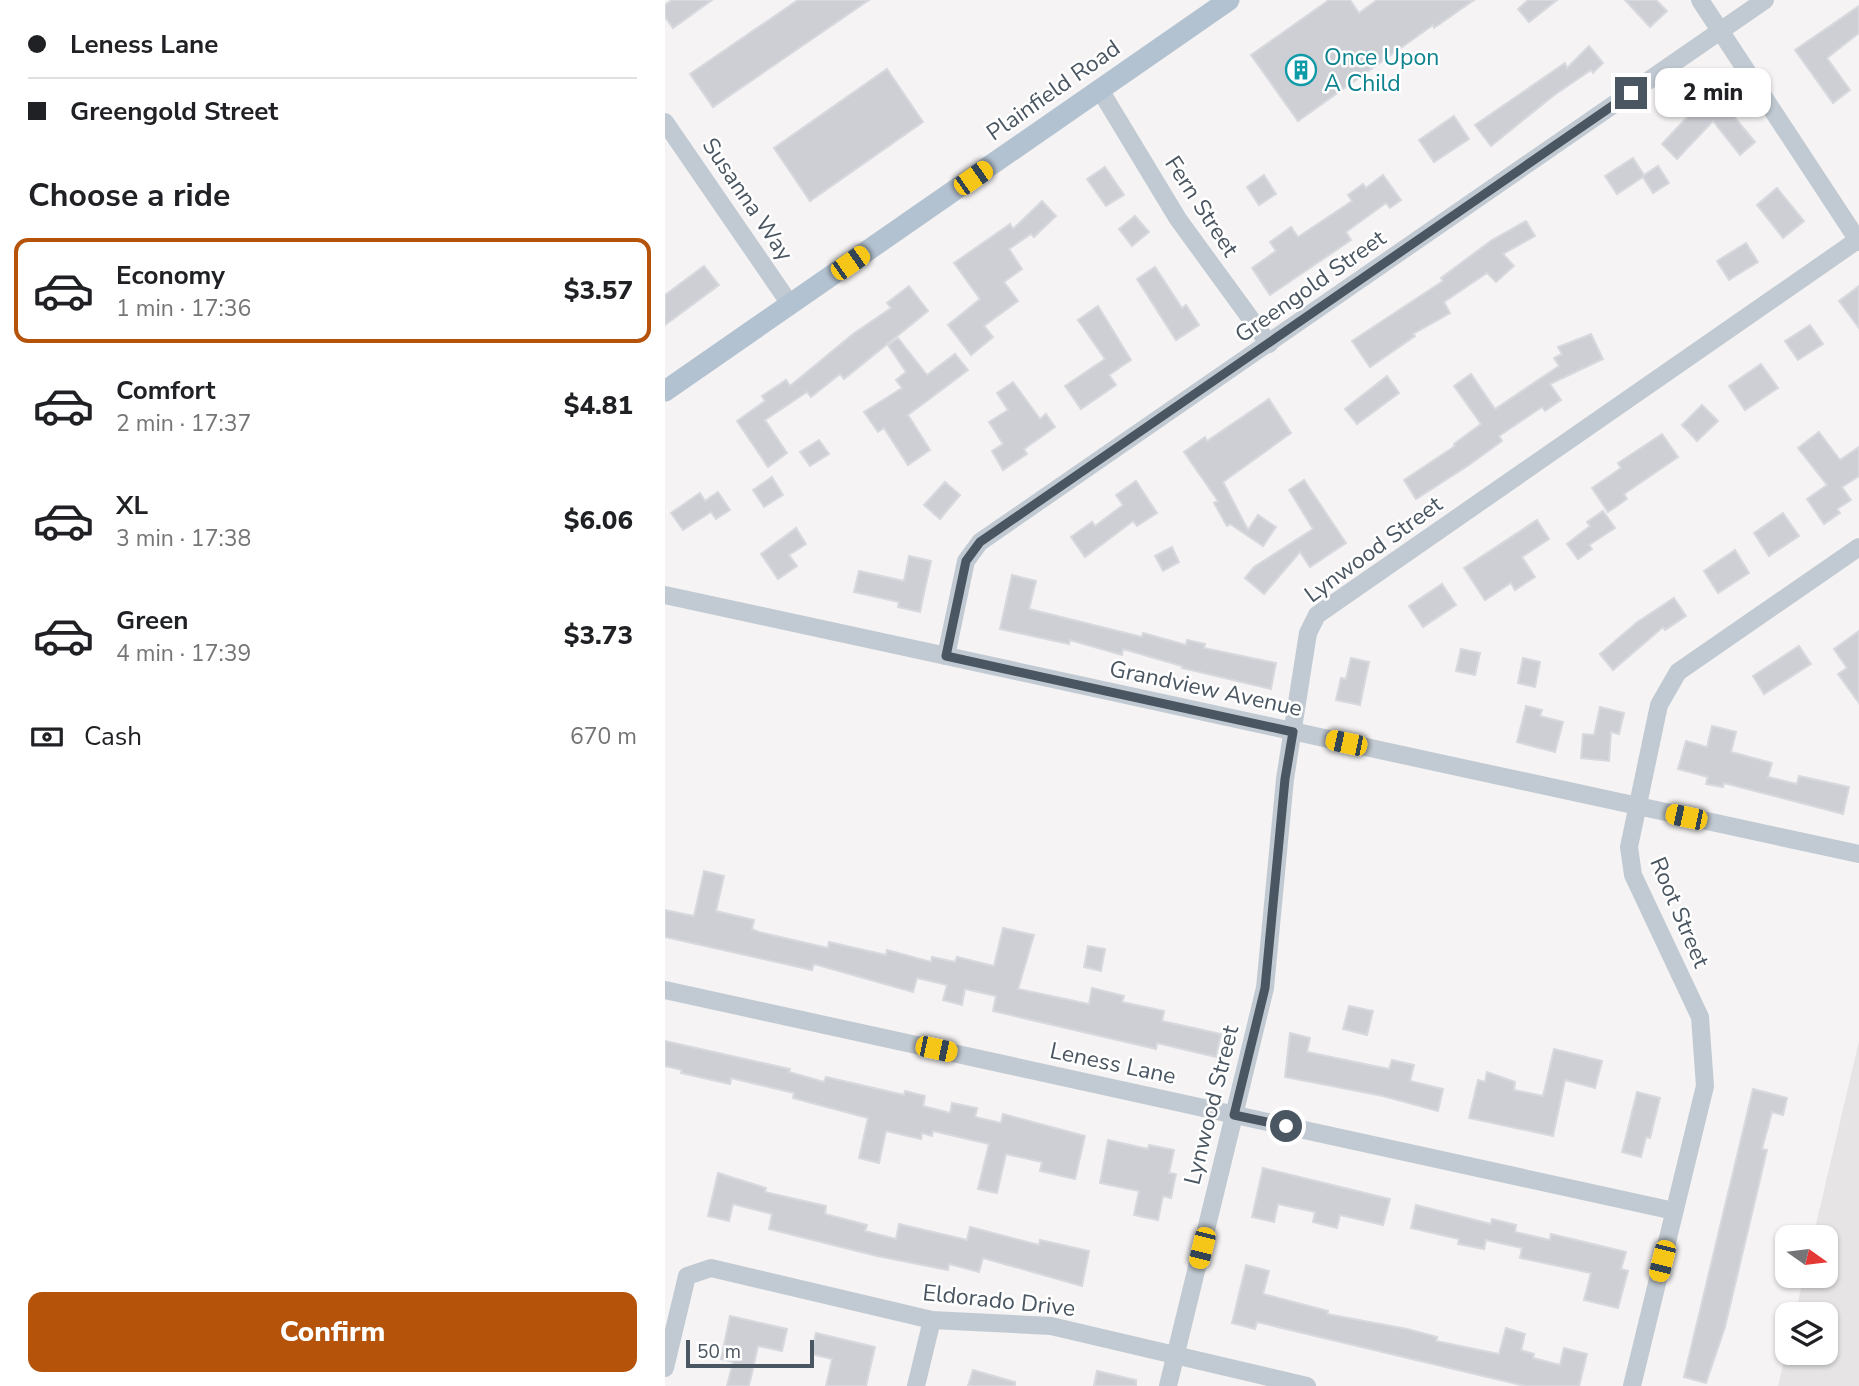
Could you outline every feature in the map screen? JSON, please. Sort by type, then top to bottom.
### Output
[{"type":"main road","name":"Plainfield Road","points":[[665,391],[1229,0]]},
{"type":"street","points":[[1700,0],[1859,240]]},
{"type":"street","name":"Greengold Street","points":[[946,656],[966,561],[980,542],[1765,0]]},
{"type":"street","name":"Fern Street","points":[[1100,90],[1178,219],[1269,344]]},
{"type":"street","name":"Susanna Way","points":[[665,122],[790,304]]},
{"type":"street","name":"Lynwood Street","points":[[1168,1386],[1265,988],[1285,779],[1308,633],[1317,615],[1859,240]]},
{"type":"street","name":"Root Street","points":[[1632,1386],[1705,1086],[1705,1050],[1700,1017],[1633,875],[1629,848],[1659,705],[1678,672],[1859,547]]},
{"type":"street","name":"Grandview Avenue","points":[[665,595],[1859,854]]},
{"type":"street","name":"Leness Lane","points":[[665,990],[1674,1211]]},
{"type":"street","name":"Eldorado Drive","points":[[665,1368],[687,1276],[711,1268],[932,1320],[1051,1326],[1307,1386]]},
{"type":"street","points":[[916,1386],[932,1320]]},
{"type":"shaded area","points":[[1859,1041],[1859,1386],[1778,1386],[1783,1365],[1838,1365],[1838,1302],[1798,1302],[1801,1288],[1838,1288],[1838,1225],[1816,1225]]},
{"type":"building","points":[[672,0],[712,0],[673,28],[665,17],[665,5]]},
{"type":"building","points":[[798,0],[869,0],[713,107],[690,74]]},
{"type":"building","points":[[1329,0],[1350,0],[1359,13],[1377,0],[1474,0],[1434,28],[1433,25],[1298,121],[1251,55]]},
{"type":"building","points":[[1528,0],[1557,0],[1529,22],[1518,9]]},
{"type":"building","points":[[1625,0],[1656,0],[1667,11],[1650,27]]},
{"type":"building","points":[[1859,6],[1859,33],[1827,58],[1850,90],[1833,103],[1795,50]]},
{"type":"building","points":[[1589,46],[1603,63],[1593,73],[1591,70],[1553,96],[1491,146],[1475,125],[1565,63],[1567,68]]},
{"type":"building","points":[[887,69],[923,122],[810,201],[774,148]]},
{"type":"building","points":[[1733,86],[1739,93],[1726,107],[1755,142],[1740,155],[1713,121],[1677,159],[1662,144],[1693,111],[1698,116]]},
{"type":"building","points":[[1454,116],[1469,139],[1434,162],[1419,140]]},
{"type":"building","points":[[1633,158],[1644,175],[1658,166],[1669,183],[1653,193],[1643,177],[1617,194],[1605,176]]},
{"type":"building","points":[[1105,167],[1124,195],[1106,206],[1087,179]]},
{"type":"building","points":[[1264,175],[1276,194],[1259,205],[1247,187]]},
{"type":"building","points":[[1383,175],[1401,200],[1390,208],[1386,203],[1346,232],[1351,240],[1270,295],[1252,268],[1276,251],[1270,242],[1291,227],[1298,237],[1352,201],[1348,195],[1363,184],[1366,188]]},
{"type":"building","points":[[1777,188],[1804,221],[1783,238],[1757,205]]},
{"type":"building","points":[[1042,201],[1056,216],[1034,237],[1031,234],[1009,249],[1022,269],[1004,282],[1018,301],[984,326],[993,337],[971,355],[948,325],[980,299],[954,263],[1010,224],[1013,229]]},
{"type":"building","points":[[1135,216],[1149,232],[1132,246],[1119,229]]},
{"type":"building","points":[[1526,221],[1535,236],[1503,254],[1514,266],[1496,282],[1487,273],[1444,302],[1450,313],[1413,334],[1415,336],[1370,367],[1352,341],[1443,281],[1441,278],[1492,240]]},
{"type":"building","points":[[1746,243],[1758,262],[1729,280],[1717,261]]},
{"type":"building","points":[[704,266],[719,285],[665,325],[665,295]]},
{"type":"building","points":[[1155,267],[1182,308],[1186,305],[1199,325],[1176,340],[1137,279]]},
{"type":"building","points":[[909,286],[928,311],[844,379],[840,374],[811,397],[807,392],[765,420],[787,453],[768,467],[737,421],[765,401],[762,396],[786,380],[790,386],[853,334],[891,308],[887,303]]},
{"type":"building","points":[[1859,286],[1859,328],[1839,301]]},
{"type":"building","points":[[1098,306],[1131,360],[1109,375],[1116,385],[1081,409],[1065,386],[1105,359],[1078,320]]},
{"type":"building","points":[[1810,325],[1823,344],[1798,360],[1785,341]]},
{"type":"building","points":[[1591,334],[1603,359],[1550,384],[1561,400],[1545,411],[1542,407],[1499,436],[1502,441],[1416,499],[1404,480],[1455,446],[1454,444],[1481,424],[1454,386],[1471,374],[1495,409],[1559,366],[1554,358],[1562,354],[1558,347]]},
{"type":"building","points":[[898,338],[927,375],[955,354],[968,370],[908,415],[930,450],[908,465],[884,428],[878,432],[864,412],[902,388],[896,380],[906,372],[888,345]]},
{"type":"building","points":[[1761,364],[1778,388],[1745,410],[1729,386]]},
{"type":"building","points":[[1387,376],[1399,393],[1357,424],[1345,409]]},
{"type":"building","points":[[1013,382],[1040,419],[1046,414],[1055,427],[1024,449],[1027,454],[1003,470],[992,451],[1003,444],[989,422],[1008,410],[997,393]]},
{"type":"building","points":[[1269,399],[1291,433],[1223,482],[1248,530],[1258,515],[1276,527],[1263,546],[1230,524],[1227,526],[1214,503],[1218,501],[1184,452],[1205,437],[1207,441]]},
{"type":"building","points":[[1702,405],[1718,421],[1697,441],[1682,425]]},
{"type":"building","points":[[1819,432],[1840,460],[1859,447],[1859,476],[1842,487],[1851,500],[1837,509],[1840,513],[1824,524],[1807,499],[1827,485],[1798,448]]},
{"type":"building","points":[[1662,434],[1678,457],[1624,494],[1627,499],[1608,512],[1592,488],[1621,468],[1618,463]]},
{"type":"building","points":[[819,440],[829,454],[810,466],[800,452]]},
{"type":"building","points":[[772,477],[783,495],[764,507],[753,490]]},
{"type":"building","points":[[1304,480],[1346,543],[1310,567],[1300,552],[1264,594],[1245,578],[1254,567],[1313,529],[1289,490]]},
{"type":"building","points":[[1136,481],[1157,513],[1137,526],[1133,521],[1085,557],[1071,537],[1092,522],[1095,526],[1123,505],[1116,495]]},
{"type":"building","points":[[945,482],[960,495],[940,519],[924,505]]},
{"type":"building","points":[[718,492],[730,510],[716,519],[711,512],[683,530],[671,513],[700,493],[705,501]]},
{"type":"building","points":[[1603,511],[1615,528],[1589,545],[1592,549],[1578,559],[1567,544],[1590,526],[1587,522]]},
{"type":"building","points":[[1783,513],[1799,536],[1769,556],[1754,533]]},
{"type":"building","points":[[1537,520],[1549,539],[1522,557],[1535,577],[1515,590],[1511,583],[1485,600],[1464,568]]},
{"type":"building","points":[[796,528],[806,544],[789,555],[797,566],[778,579],[761,554]]},
{"type":"building","points":[[1172,547],[1179,562],[1163,571],[1155,556]]},
{"type":"building","points":[[1735,550],[1749,573],[1718,593],[1704,571]]},
{"type":"building","points":[[909,556],[931,561],[920,612],[898,607],[899,602],[854,592],[859,571],[904,581]]},
{"type":"building","points":[[1012,575],[1036,581],[1029,609],[1142,637],[1143,633],[1186,645],[1187,640],[1205,644],[1204,648],[1276,663],[1271,689],[1182,668],[1123,649],[1122,655],[1070,640],[1069,644],[1000,629]]},
{"type":"building","points":[[1442,584],[1456,605],[1423,627],[1409,606]]},
{"type":"building","points":[[1674,598],[1686,616],[1665,630],[1663,627],[1613,670],[1600,654],[1636,623]]},
{"type":"building","points":[[1859,631],[1859,703],[1838,674],[1847,668],[1834,649]]},
{"type":"building","points":[[1799,646],[1811,664],[1764,694],[1753,676]]},
{"type":"building","points":[[1461,649],[1480,653],[1475,675],[1456,671]]},
{"type":"building","points":[[1351,658],[1369,662],[1360,705],[1336,700],[1341,678],[1346,679]]},
{"type":"building","points":[[1523,658],[1540,662],[1535,687],[1518,683]]},
{"type":"building","points":[[1526,706],[1542,710],[1540,716],[1563,722],[1555,752],[1517,742]]},
{"type":"building","points":[[1600,707],[1624,713],[1619,734],[1611,732],[1609,761],[1581,758],[1583,734],[1594,735]]},
{"type":"building","points":[[1712,726],[1736,732],[1731,752],[1772,763],[1768,777],[1797,784],[1799,776],[1849,787],[1843,814],[1724,783],[1723,787],[1706,784],[1708,777],[1678,769],[1686,741],[1707,747]]},
{"type":"building","points":[[704,871],[724,876],[716,911],[754,920],[752,929],[759,932],[828,948],[829,942],[886,955],[887,950],[931,962],[932,957],[955,962],[957,957],[994,966],[1003,928],[1034,935],[1018,989],[1089,1004],[1092,988],[1124,996],[1122,1002],[1164,1011],[1162,1021],[1221,1034],[1216,1057],[1157,1043],[1156,1049],[993,1011],[996,996],[965,989],[962,1005],[943,1000],[947,985],[917,978],[913,992],[814,964],[812,970],[665,937],[665,910],[694,916]]},
{"type":"building","points":[[1088,946],[1105,949],[1101,971],[1084,967]]},
{"type":"building","points":[[1349,1006],[1373,1011],[1367,1035],[1343,1029]]},
{"type":"building","points":[[1290,1033],[1310,1038],[1307,1052],[1389,1069],[1392,1060],[1414,1065],[1410,1081],[1443,1089],[1438,1111],[1383,1096],[1285,1077]]},
{"type":"building","points":[[665,1041],[790,1069],[789,1072],[824,1082],[826,1077],[904,1095],[905,1091],[925,1096],[923,1106],[950,1113],[952,1103],[977,1108],[975,1117],[1001,1123],[1003,1114],[1085,1136],[1075,1179],[1040,1171],[1042,1162],[1006,1154],[997,1193],[978,1189],[989,1144],[933,1131],[932,1136],[922,1133],[921,1139],[886,1131],[879,1163],[859,1158],[868,1118],[793,1098],[794,1093],[731,1078],[730,1084],[681,1073],[682,1070],[665,1066]]},
{"type":"building","points":[[1554,1049],[1602,1061],[1595,1088],[1565,1080],[1553,1136],[1469,1118],[1478,1080],[1485,1082],[1487,1072],[1515,1082],[1514,1090],[1543,1096]]},
{"type":"building","points":[[1753,1089],[1787,1098],[1783,1115],[1772,1112],[1762,1149],[1767,1150],[1725,1327],[1706,1383],[1684,1377]]},
{"type":"building","points":[[1637,1092],[1660,1098],[1650,1138],[1646,1137],[1641,1157],[1622,1152]]},
{"type":"building","points":[[1108,1140],[1148,1149],[1149,1145],[1174,1150],[1169,1173],[1176,1174],[1171,1198],[1163,1196],[1158,1220],[1134,1215],[1139,1191],[1100,1183]]},
{"type":"building","points":[[1263,1168],[1390,1199],[1383,1225],[1340,1215],[1337,1228],[1313,1222],[1315,1212],[1278,1204],[1274,1222],[1252,1217]]},
{"type":"building","points":[[718,1173],[766,1188],[765,1192],[826,1206],[825,1214],[867,1225],[865,1231],[896,1239],[899,1224],[967,1240],[970,1227],[1039,1245],[1040,1240],[1089,1251],[1082,1286],[983,1258],[979,1272],[949,1264],[948,1270],[877,1256],[769,1229],[772,1214],[733,1204],[729,1221],[708,1216]]},
{"type":"building","points":[[1416,1205],[1491,1224],[1492,1219],[1516,1225],[1515,1232],[1550,1240],[1551,1234],[1626,1252],[1621,1269],[1628,1271],[1618,1308],[1584,1300],[1591,1273],[1520,1258],[1522,1248],[1486,1240],[1484,1249],[1458,1244],[1459,1239],[1411,1228]]},
{"type":"building","points":[[1246,1265],[1269,1271],[1263,1294],[1328,1311],[1327,1314],[1407,1329],[1437,1337],[1436,1341],[1499,1354],[1506,1328],[1525,1334],[1521,1350],[1534,1354],[1533,1358],[1560,1365],[1564,1348],[1587,1354],[1579,1386],[1525,1386],[1257,1322],[1255,1329],[1232,1323]]},
{"type":"building","points":[[730,1316],[787,1329],[782,1351],[758,1346],[749,1386],[727,1386],[733,1362],[721,1359]]},
{"type":"building","points":[[816,1333],[875,1347],[866,1386],[826,1386],[832,1359],[811,1354]]},
{"type":"building","points":[[973,1370],[1015,1382],[1015,1386],[968,1386]]},
{"type":"building","points":[[1097,1371],[1136,1380],[1136,1386],[1094,1386]]},
{"type":"place","name":"Once Upon A Child","points":[[1301,70]]},
{"type":"route","points":[[1286,1126],[1234,1115],[1265,988],[1285,779],[1293,732],[946,656],[966,561],[980,542],[1631,93]]}]
